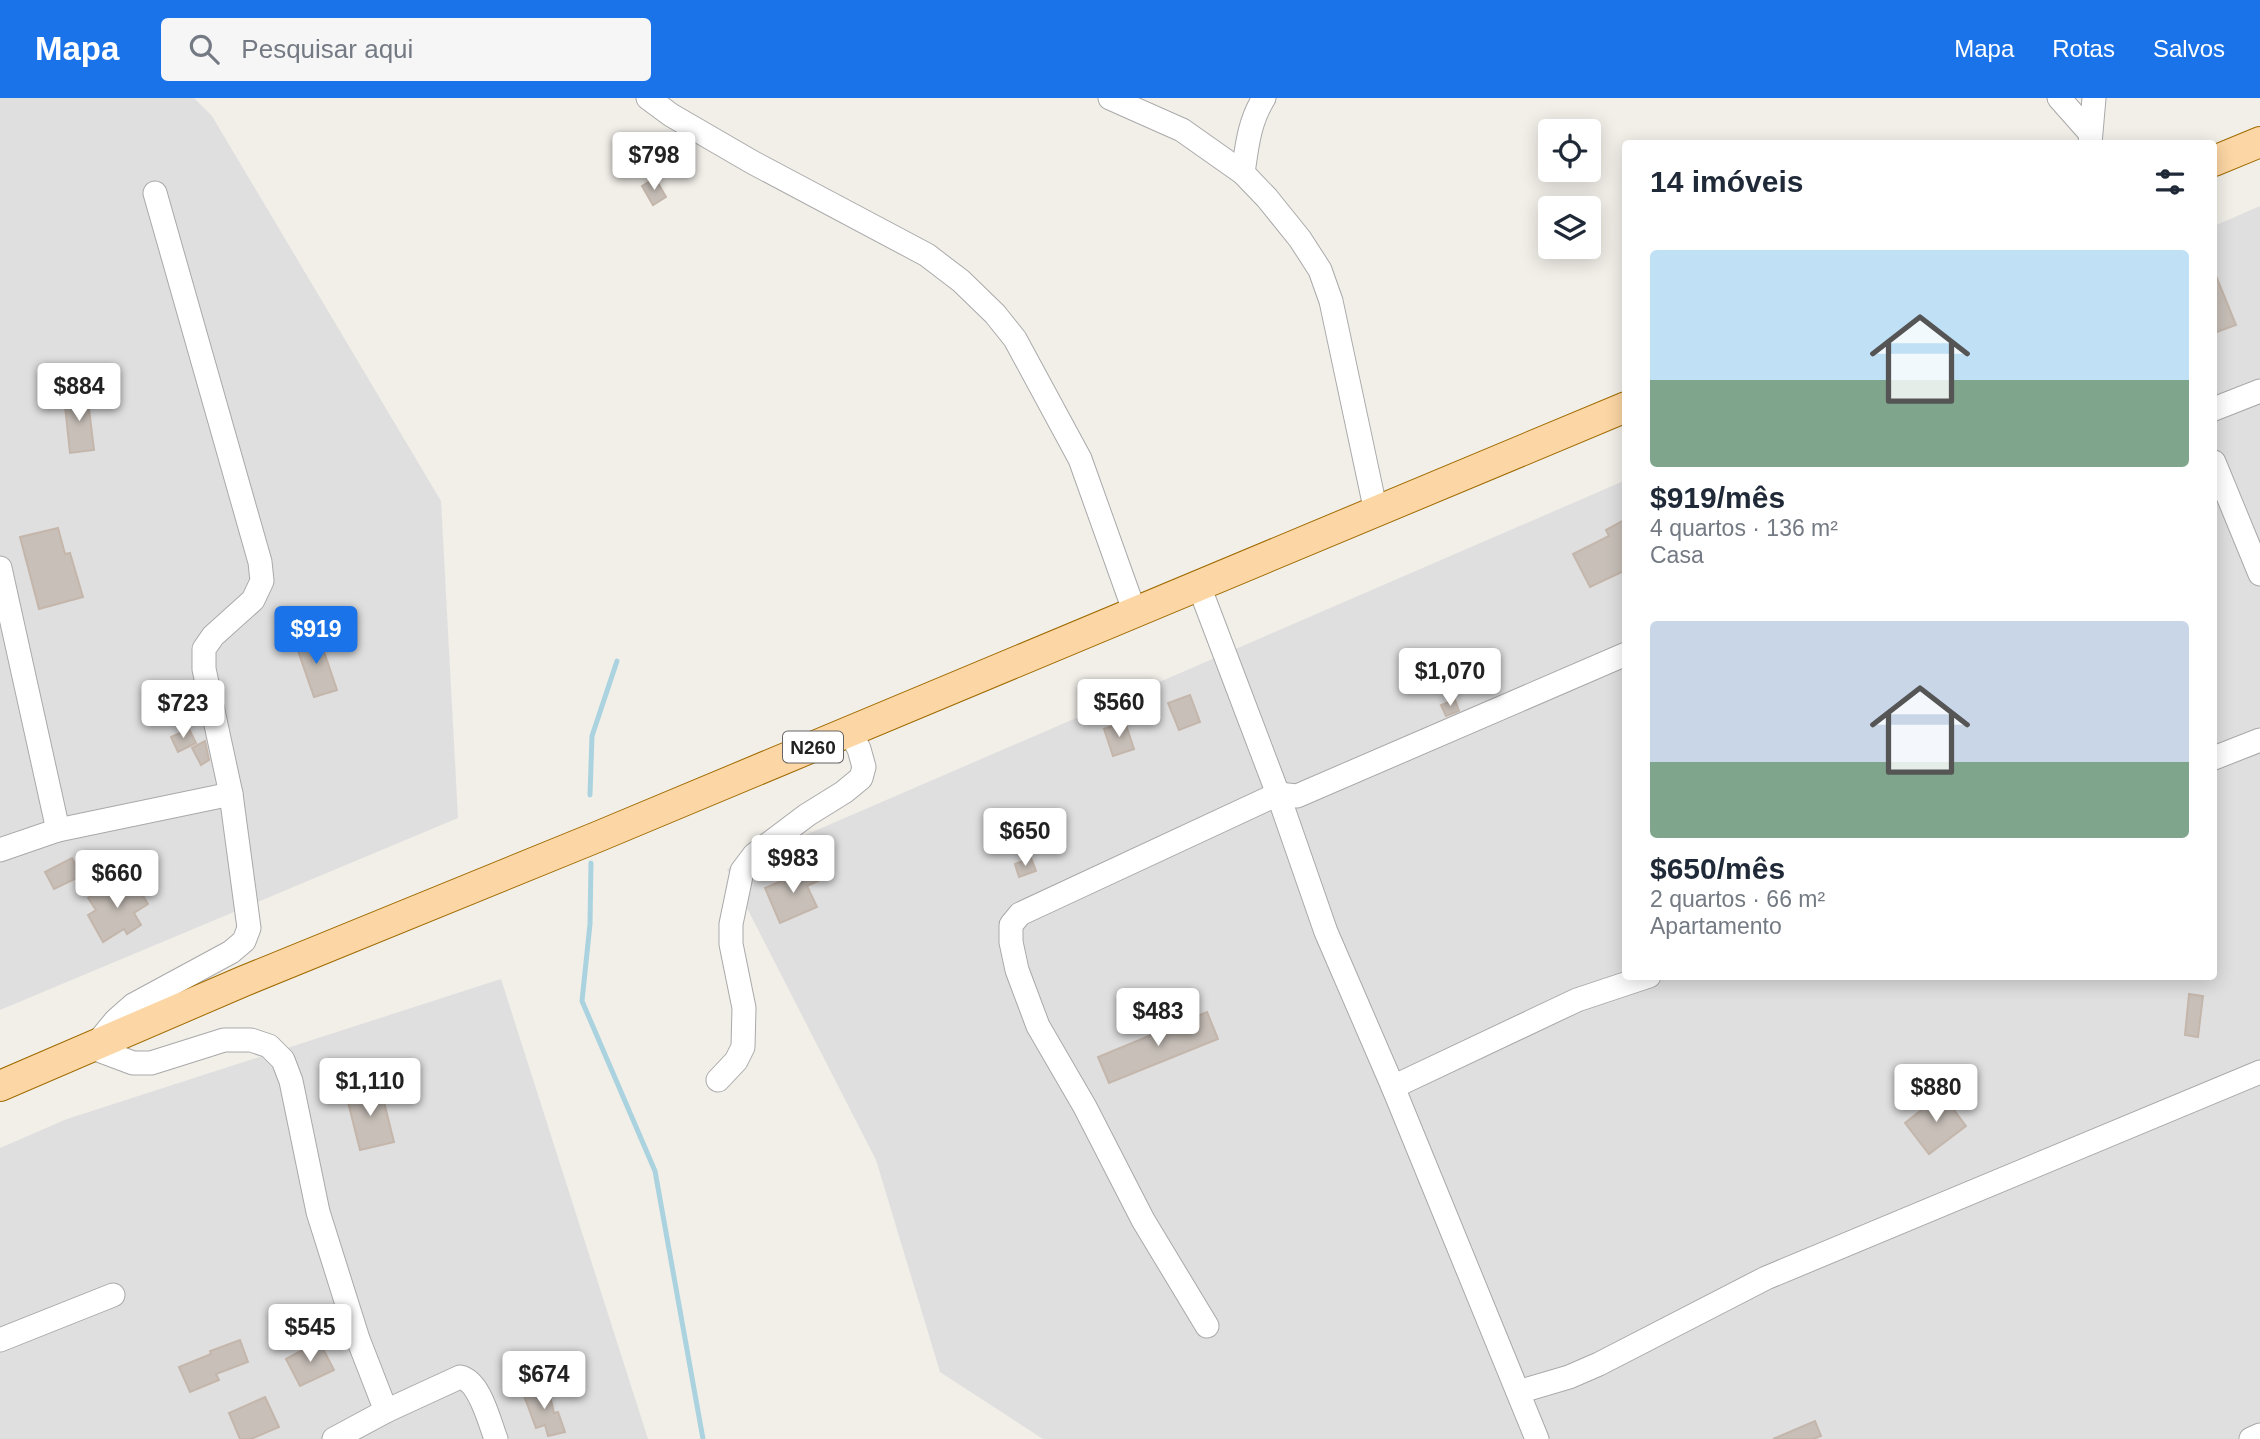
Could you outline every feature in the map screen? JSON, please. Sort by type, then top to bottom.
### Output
[{"type":"main road","points":[[2217,160],[2260,142]]},
{"type":"main road","name":"N260","points":[[0,1086],[244,981],[850,732],[1622,409]]},
{"type":"street","points":[[648,98],[671,116],[760,167],[927,255],[961,281],[995,314],[1015,339],[1080,459],[1135,613]]},
{"type":"street","points":[[1110,98],[1182,130],[1243,173],[1300,239],[1320,270],[1331,300],[1376,512]]},
{"type":"street","points":[[1243,173],[1248,133],[1264,98]]},
{"type":"street","points":[[2059,98],[2090,138]]},
{"type":"street","points":[[2090,138],[2094,98]]},
{"type":"street","points":[[155,193],[261,572],[262,581],[253,600],[213,636],[204,649],[204,669],[230,794],[249,928],[244,941],[231,952],[133,1005],[116,1020],[93,1048],[133,1063],[151,1063],[224,1040],[251,1040],[270,1046],[284,1060],[294,1093],[318,1212],[358,1339],[386,1411]]},
{"type":"street","points":[[2217,409],[2260,391]]},
{"type":"street","points":[[2217,469],[2260,574]]},
{"type":"street","points":[[0,568],[58,830]]},
{"type":"street","points":[[1199,586],[1278,794],[1326,932],[1393,1087],[1537,1439]]},
{"type":"street","points":[[1207,1326],[1143,1220],[1079,1096],[1038,1026],[1017,970],[1011,942],[1011,925],[1020,914],[1278,794],[1297,796],[1622,656]]},
{"type":"street","points":[[718,1080],[736,1061],[743,1046],[744,1008],[731,944],[731,924],[742,872],[754,855],[861,778],[864,767],[850,732]]},
{"type":"street","points":[[2217,757],[2260,740]]},
{"type":"street","points":[[0,850],[58,830],[230,794]]},
{"type":"street","points":[[1393,1087],[1577,1000],[1637,980]]},
{"type":"street","points":[[1518,1392],[1569,1377],[1600,1364],[1766,1278],[2260,1072]]},
{"type":"street","points":[[0,1340],[113,1295]]},
{"type":"street","points":[[334,1439],[386,1411],[460,1377],[467,1379],[477,1390],[496,1439]]},
{"type":"street","points":[[2251,1439],[2260,1435]]},
{"type":"shaded area","points":[[0,98],[194,98],[212,116],[441,501],[458,818],[0,1010]]},
{"type":"shaded area","points":[[2260,206],[2260,1439],[1043,1439],[940,1372],[876,1160],[727,869],[1622,482],[1622,980],[2217,980],[2217,225]]},
{"type":"shaded area","points":[[501,979],[648,1439],[0,1439],[0,1148],[67,1119]]},
{"type":"building","points":[[655,178],[666,197],[653,205],[642,186]]},
{"type":"building","points":[[2217,278],[2236,325],[2217,332]]},
{"type":"building","points":[[87,393],[94,450],[70,453],[64,396]]},
{"type":"building","points":[[1622,521],[1622,572],[1590,587],[1573,554],[1609,536],[1606,530]]},
{"type":"building","points":[[58,528],[65,554],[70,553],[83,597],[39,609],[20,537]]},
{"type":"building","points":[[318,634],[337,690],[314,697],[295,642]]},
{"type":"building","points":[[1190,695],[1200,722],[1179,730],[1168,703]]},
{"type":"building","points":[[1455,700],[1459,711],[1446,716],[1441,705]]},
{"type":"building","points":[[1125,722],[1134,749],[1113,756],[1104,729]]},
{"type":"building","points":[[189,729],[196,743],[178,752],[171,737]]},
{"type":"building","points":[[205,741],[209,760],[201,765],[192,748]]},
{"type":"building","points":[[72,858],[81,876],[54,889],[45,872]]},
{"type":"building","points":[[1031,858],[1036,871],[1019,877],[1015,864]]},
{"type":"building","points":[[813,867],[820,880],[807,886],[817,907],[780,923],[765,888]]},
{"type":"building","points":[[134,881],[148,904],[134,913],[141,925],[127,934],[124,929],[103,942],[88,915],[96,910],[88,898],[108,886],[113,894]]},
{"type":"building","points":[[2189,994],[2203,996],[2198,1037],[2185,1035]]},
{"type":"building","points":[[1207,1012],[1218,1039],[1109,1083],[1098,1057]]},
{"type":"building","points":[[380,1086],[394,1142],[360,1150],[346,1094]]},
{"type":"building","points":[[1942,1094],[1966,1126],[1929,1154],[1905,1123]]},
{"type":"building","points":[[240,1340],[248,1362],[216,1374],[219,1380],[190,1392],[179,1367]]},
{"type":"building","points":[[319,1341],[334,1370],[300,1386],[286,1359]]},
{"type":"building","points":[[548,1387],[554,1413],[558,1412],[565,1432],[548,1436],[545,1425],[536,1428],[523,1393]]},
{"type":"building","points":[[265,1397],[279,1427],[251,1439],[240,1439],[229,1413]]},
{"type":"building","points":[[1815,1421],[1821,1436],[1813,1439],[1773,1439]]},
{"type":"waterway","points":[[590,795],[592,736],[617,661]]},
{"type":"waterway","points":[[591,863],[590,924],[582,1001],[655,1171],[703,1439]]}]
